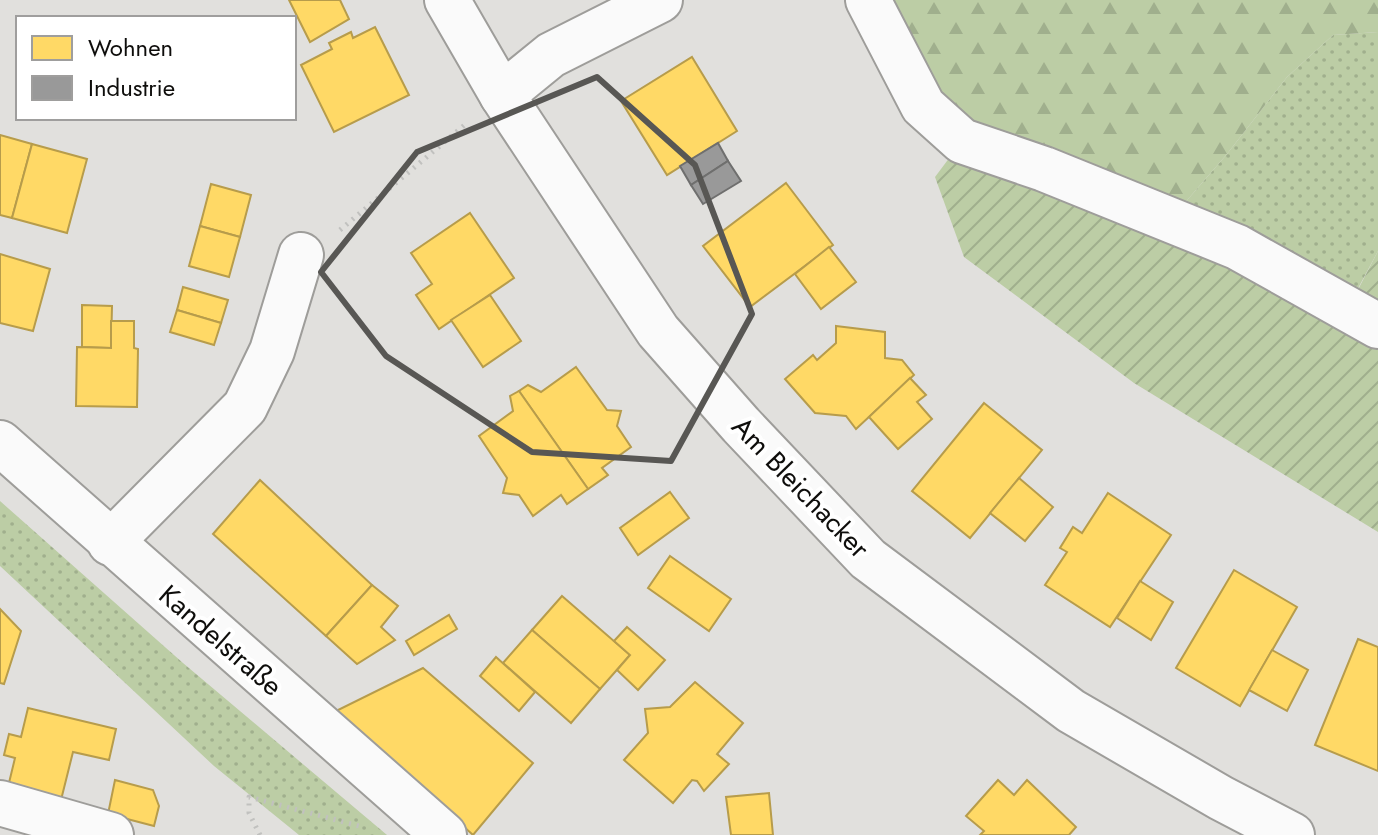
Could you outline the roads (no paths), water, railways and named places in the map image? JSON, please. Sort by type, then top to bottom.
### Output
[{"type":"street","name":"Am Bleichacker","points":[[447,0],[502,95],[658,331],[741,425],[868,559],[1071,711],[1221,798],[1292,835]]},
{"type":"street","points":[[502,95],[551,55],[660,0]]},
{"type":"street","points":[[868,0],[923,106],[962,141],[1044,169],[1237,247],[1378,326]]},
{"type":"street","points":[[110,543],[245,407],[272,351],[301,255]]},
{"type":"street","name":"Kandelstraße","points":[[0,443],[444,835]]},
{"type":"street","points":[[0,803],[111,835]]}]
